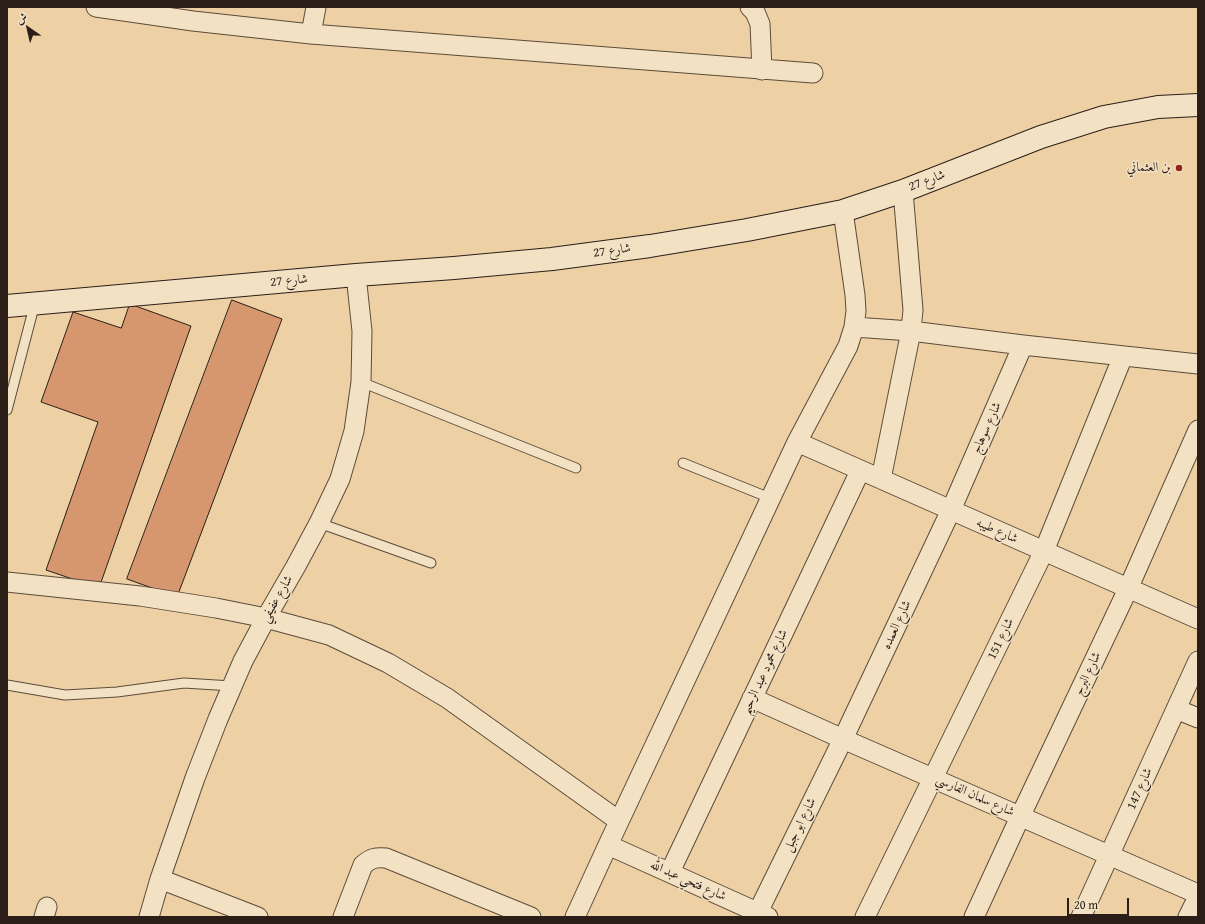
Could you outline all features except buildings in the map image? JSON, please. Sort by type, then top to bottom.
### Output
[{"type":"street","points":[[96,7],[193,21],[311,34],[812,73]]},
{"type":"street","points":[[311,34],[316,7]]},
{"type":"street","points":[[750,7],[755,12],[760,24],[762,70]]},
{"type":"street","name":"شارع 27","points":[[7,306],[552,259],[650,246],[747,230],[843,211],[903,191],[1041,137],[1104,117],[1158,107],[1198,105]]},
{"type":"street","points":[[881,479],[911,331],[913,310],[903,191]]},
{"type":"street","points":[[575,917],[770,498],[797,442],[848,346],[854,326],[856,311],[843,211]]},
{"type":"street","name":"شارع عفيفي","points":[[150,917],[160,879],[195,778],[242,661],[296,566],[340,480],[354,431],[361,382],[362,331],[356,275]]},
{"type":"street","points":[[854,326],[911,331],[1198,364]]},
{"type":"street","name":"شارع سوهاج","points":[[951,510],[1023,345]]},
{"type":"street","name":"شارع 151","points":[[865,917],[1044,551],[1123,356]]},
{"type":"street","name":"شارع البرج","points":[[974,917],[1128,589],[1198,430]]},
{"type":"street","name":"شارع طيبه","points":[[797,442],[1198,619]]},
{"type":"street","name":"شارع محمود عبد الرحيم","points":[[670,872],[860,471]]},
{"type":"street","name":"شارع العمده","points":[[842,739],[951,510]]},
{"type":"street","points":[[7,582],[140,596],[216,608],[266,618],[329,635],[388,663],[447,698],[619,821]]},
{"type":"street","name":"شارع 147","points":[[1081,917],[1198,661]]},
{"type":"street","name":"شارع سلمان الفارسي","points":[[752,698],[1198,895]]},
{"type":"street","points":[[1176,709],[1198,718]]},
{"type":"street","name":"شارع ابو جبل","points":[[763,915],[842,739]]},
{"type":"street","name":"شارع فتحي عبد الله","points":[[608,844],[763,915]]},
{"type":"street","points":[[343,917],[363,865],[369,860],[377,857],[386,858],[532,917]]},
{"type":"street","points":[[160,879],[258,917]]},
{"type":"street","points":[[1188,917],[1198,895]]},
{"type":"lane","points":[[7,410],[35,303]]},
{"type":"lane","points":[[361,382],[576,468]]},
{"type":"lane","points":[[683,463],[770,498]]},
{"type":"lane","points":[[319,523],[431,563]]},
{"type":"lane","points":[[7,685],[65,695],[117,692],[184,683],[232,686]]},
{"type":"place","name":"بن العثماني","points":[[1179,168]]}]
